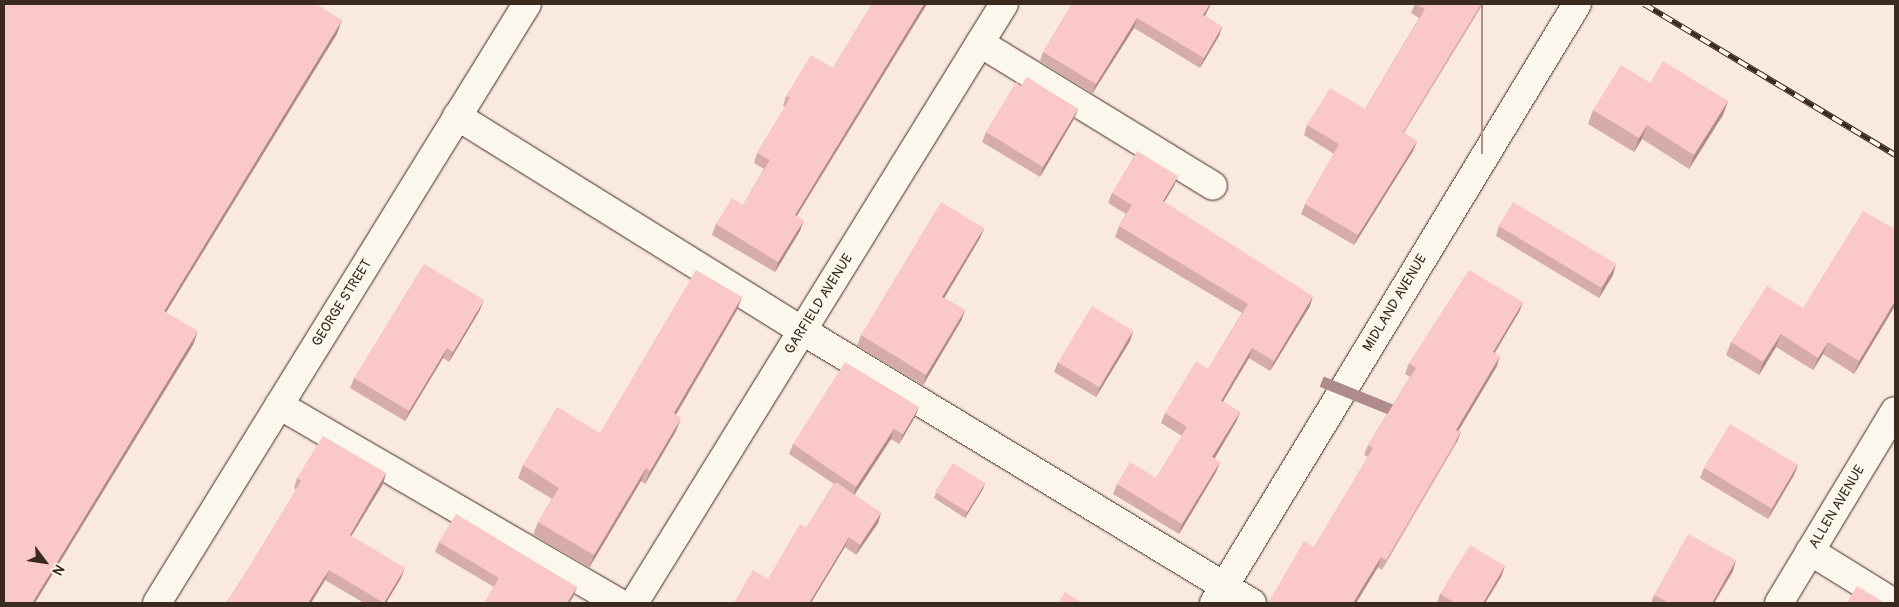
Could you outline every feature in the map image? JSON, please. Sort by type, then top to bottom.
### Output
[{"type":"street","name":"GEORGE STREET","points":[[157,603],[527,4]]},
{"type":"street","name":"GARFIELD AVENUE","points":[[634,603],[1004,4]]},
{"type":"street","name":"MIDLAND AVENUE","points":[[1219,595],[1577,4]]},
{"type":"street","points":[[980,43],[1213,186]]},
{"type":"street","points":[[458,116],[803,331],[1219,595],[1252,603]]},
{"type":"street","points":[[279,405],[619,603]]},
{"type":"street","name":"ALLEN AVENUE","points":[[1779,603],[1895,411]]},
{"type":"street","points":[[1810,551],[1894,603]]},
{"type":"building","points":[[4,4],[316,4],[342,20],[164,311],[198,331],[32,603],[4,603]]},
{"type":"building","points":[[872,4],[924,4],[795,215],[804,220],[778,262],[716,224],[732,198],[743,205],[770,160],[757,153],[790,98],[786,96],[811,55],[833,68]]},
{"type":"building","points":[[1072,4],[1210,4],[1203,15],[1222,27],[1204,58],[1137,18],[1096,84],[1043,52]]},
{"type":"building","points":[[1416,4],[1481,4],[1403,132],[1417,141],[1358,235],[1305,204],[1339,144],[1307,125],[1330,88],[1365,109],[1425,9]]},
{"type":"building","points":[[1663,61],[1728,101],[1694,155],[1647,125],[1639,138],[1593,110],[1621,65],[1650,83]]},
{"type":"building","points":[[1027,77],[1078,109],[1043,167],[986,132],[1016,82],[1021,86]]},
{"type":"building","points":[[1137,151],[1178,176],[1163,201],[1313,296],[1274,361],[1252,348],[1221,401],[1240,412],[1212,457],[1220,462],[1182,524],[1117,484],[1130,462],[1156,478],[1187,427],[1165,413],[1196,361],[1208,369],[1248,304],[1119,226],[1132,205],[1112,193]]},
{"type":"building","points":[[941,202],[984,228],[942,297],[965,310],[926,375],[861,335]]},
{"type":"building","points":[[1513,202],[1616,264],[1601,288],[1499,226]]},
{"type":"building","points":[[1863,211],[1895,229],[1895,301],[1859,361],[1828,342],[1818,358],[1781,334],[1763,362],[1731,342],[1767,286],[1803,308]]},
{"type":"building","points":[[424,264],[484,300],[453,352],[447,348],[409,411],[354,378]]},
{"type":"building","points":[[696,270],[742,297],[674,413],[681,418],[650,471],[646,468],[594,555],[538,522],[559,488],[523,465],[557,407],[600,433]]},
{"type":"building","points":[[1469,270],[1523,302],[1493,352],[1500,356],[1456,430],[1461,432],[1386,560],[1381,557],[1353,603],[1268,603],[1304,541],[1314,547],[1373,448],[1368,445],[1416,368],[1409,363]]},
{"type":"building","points":[[1092,306],[1133,331],[1099,387],[1058,363]]},
{"type":"building","points":[[845,362],[919,407],[903,434],[894,429],[856,487],[793,444]]},
{"type":"building","points":[[1730,424],[1798,465],[1771,508],[1704,468]]},
{"type":"building","points":[[323,436],[386,473],[350,535],[405,568],[384,603],[329,570],[308,603],[226,603],[301,481],[297,478]]},
{"type":"building","points":[[953,463],[985,483],[967,512],[935,492]]},
{"type":"building","points":[[836,482],[881,513],[860,545],[849,537],[809,603],[734,603],[753,570],[768,579],[800,524],[806,528]]},
{"type":"building","points":[[456,514],[577,587],[567,603],[484,603],[499,578],[439,542]]},
{"type":"building","points":[[1688,534],[1736,560],[1712,603],[1669,603],[1654,595]]},
{"type":"building","points":[[1470,545],[1505,566],[1483,603],[1455,603],[1440,594]]},
{"type":"building","points":[[1857,586],[1885,603],[1847,603]]},
{"type":"building","points":[[1065,592],[1082,603],[1058,603]]},
{"type":"railway","points":[[1644,4],[1895,155]]}]
